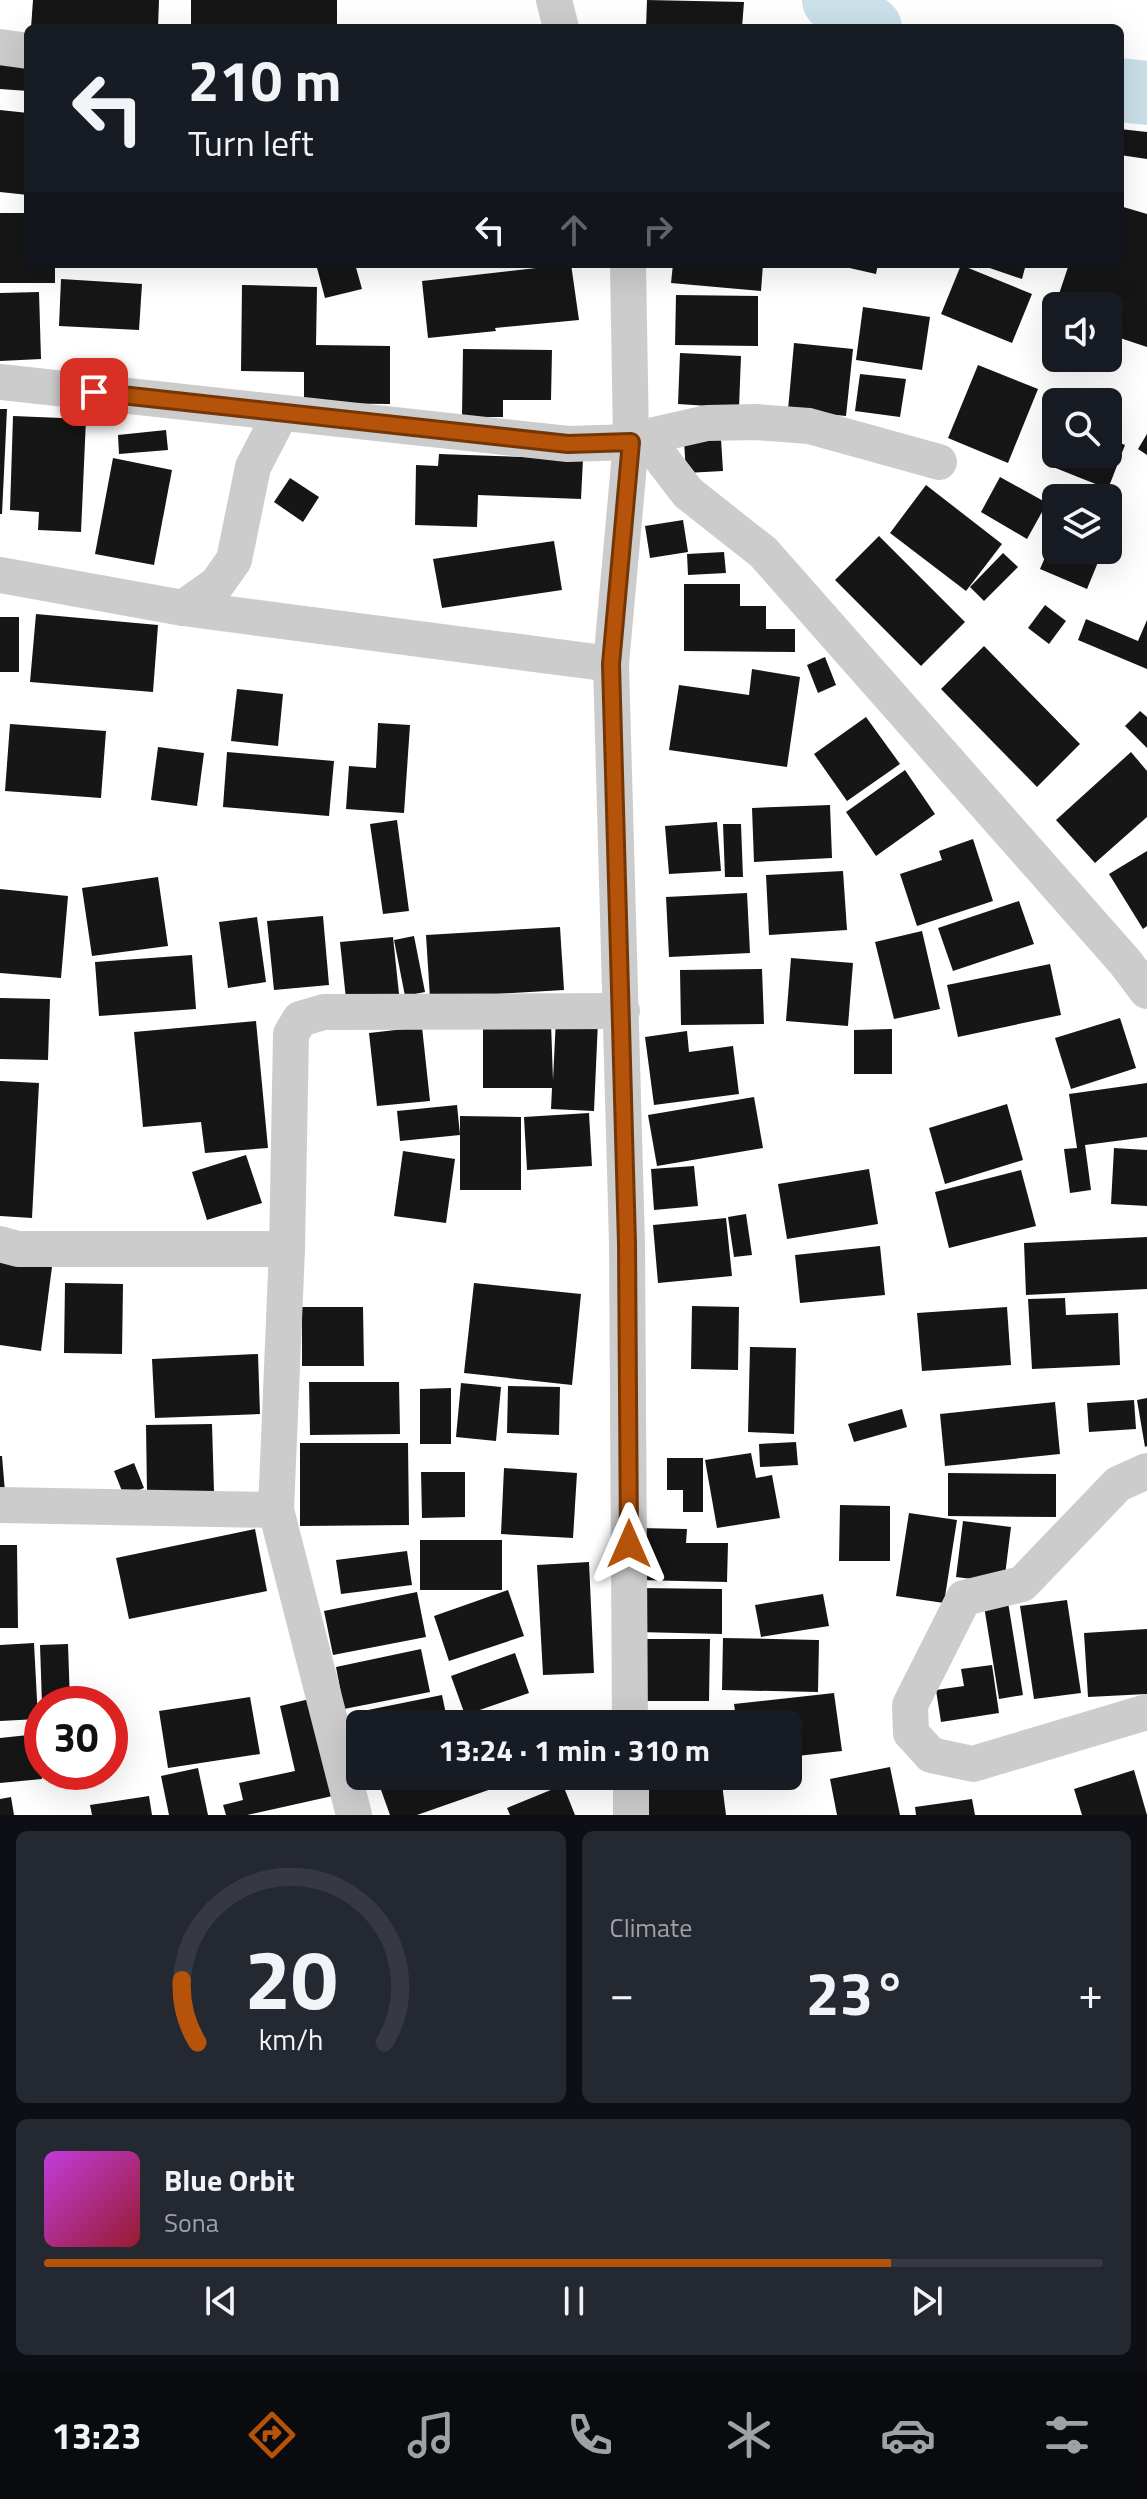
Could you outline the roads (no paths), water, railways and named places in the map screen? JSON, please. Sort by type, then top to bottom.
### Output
[{"type":"street","points":[[554,0],[560,24]]},
{"type":"street","points":[[0,47],[24,50]]},
{"type":"street","points":[[628,268],[638,440],[611,664],[627,1243],[630,1710]]},
{"type":"street","points":[[0,382],[568,444],[638,440],[707,423],[809,426],[939,462]]},
{"type":"street","points":[[183,608],[217,584],[234,560],[253,467],[281,413]]},
{"type":"street","points":[[638,440],[688,493],[763,552],[1136,955],[1147,991]]},
{"type":"street","points":[[0,575],[183,608],[611,664]]},
{"type":"street","points":[[354,1815],[276,1510],[287,1249],[291,1034],[300,1019],[324,1012],[622,1011]]},
{"type":"street","points":[[0,1244],[18,1249],[287,1249]]},
{"type":"street","points":[[1147,1471],[1118,1484],[1022,1584],[964,1598],[910,1705],[911,1733],[931,1755],[973,1764],[1147,1712]]},
{"type":"street","points":[[0,1505],[276,1510]]},
{"type":"street","points":[[631,1790],[631,1815]]},
{"type":"waterway","points":[[834,0],[865,24]]},
{"type":"waterway","points":[[1124,90],[1147,93]]}]
